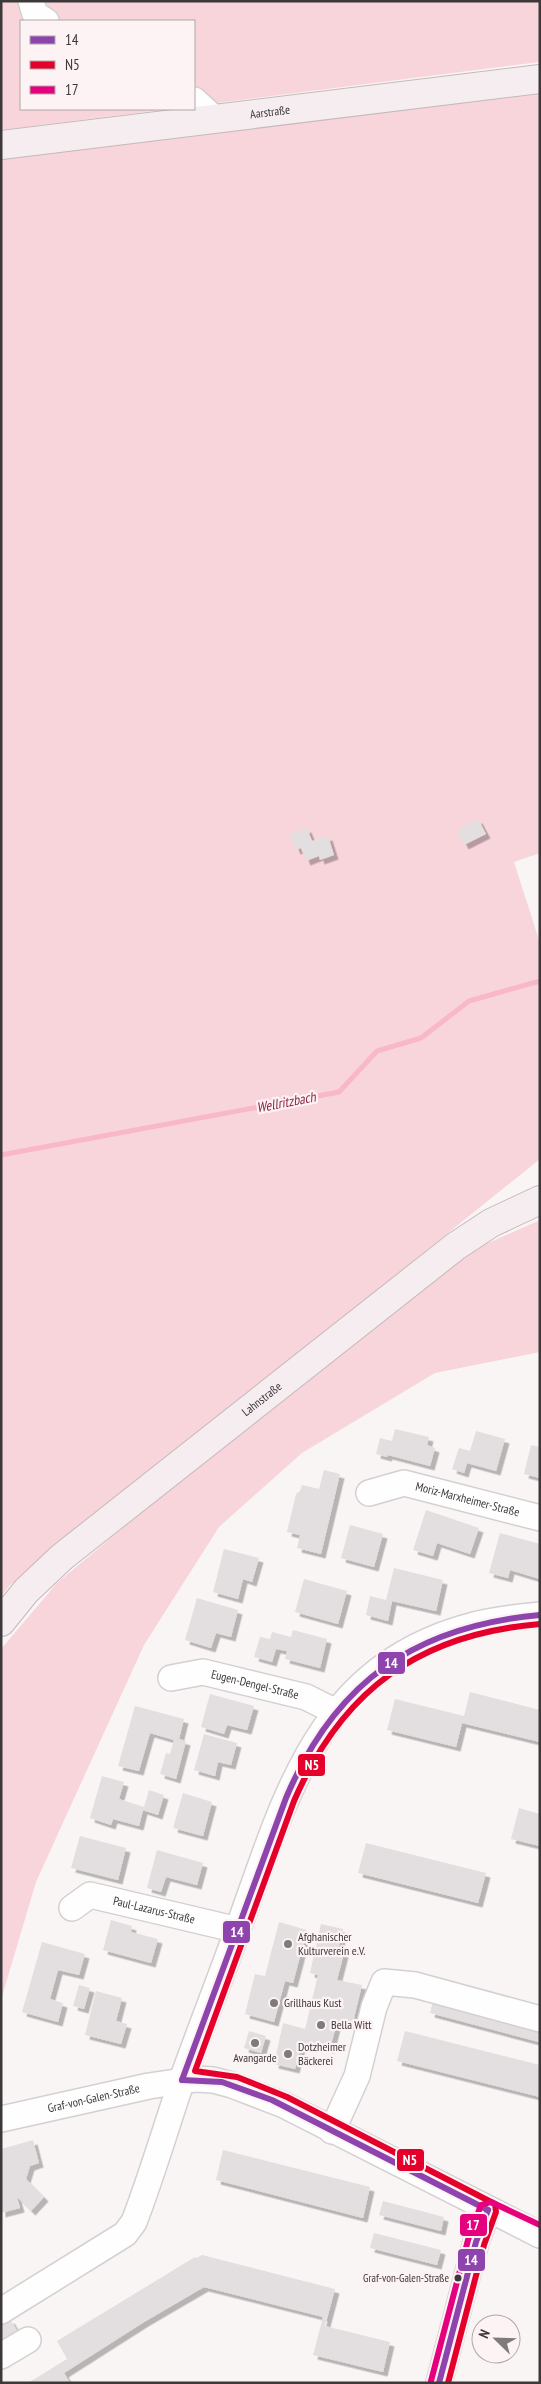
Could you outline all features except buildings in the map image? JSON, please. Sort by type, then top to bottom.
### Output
[{"type":"main road","name":"Aarstraße","points":[[1,145],[540,79]]},
{"type":"main road","name":"Lahnstraße","points":[[1,1622],[26,1591],[62,1557],[449,1252],[491,1223],[540,1200]]},
{"type":"street","points":[[31,1],[36,14],[45,20]]},
{"type":"street","points":[[195,101],[215,119]]},
{"type":"street","name":"Moriz-Marxheimer-Straße","points":[[369,1494],[404,1482],[540,1518]]},
{"type":"street","points":[[1,2311],[130,2229],[139,2210],[182,2080],[290,1787],[310,1748],[336,1712],[363,1684],[387,1665],[428,1641],[474,1624],[540,1615]]},
{"type":"street","name":"Eugen-Dengel-Straße","points":[[171,1678],[203,1672],[306,1697],[336,1712]]},
{"type":"street","name":"Paul-Lazarus-Straße","points":[[72,1908],[90,1895],[238,1930]]},
{"type":"street","points":[[332,2131],[357,2076],[374,2007],[384,1982],[415,1985],[540,2019]]},
{"type":"street","name":"Graf-von-Galen-Straße","points":[[1,2119],[182,2080],[213,2080],[251,2090],[540,2235]]},
{"type":"street","points":[[439,2383],[476,2242],[488,2210]]},
{"type":"street","points":[[1,2356],[28,2340]]},
{"type":"shaded area","points":[[1,1],[540,1],[540,62],[195,106],[195,20],[20,20],[20,110],[161,110],[1,130]]},
{"type":"shaded area","points":[[540,89],[540,853],[514,862],[540,943],[540,1159],[9,1586],[1,1597],[1,157]]},
{"type":"shaded area","points":[[540,1220],[540,1352],[435,1373],[302,1453],[219,1527],[144,1645],[36,1882],[1,2000],[1,1649],[57,1583],[166,1492],[468,1252]]},
{"type":"waterway","name":"Wellritzbach","points":[[1,1155],[339,1092],[377,1051],[421,1038],[469,1001],[540,981]]},
{"type":"transit line","name":"14","points":[[182,2080],[286,1798],[306,1757],[329,1722],[355,1692],[384,1667],[418,1647],[454,1632],[495,1621],[540,1615]]},
{"type":"transit line","name":"N5","points":[[448,2383],[484,2245],[496,2212],[495,2204],[287,2097],[237,2077],[195,2071],[294,1801],[313,1762],[336,1728],[361,1699],[390,1675],[422,1655],[457,1640],[497,1630],[540,1624]]},
{"type":"transit line","name":"14","points":[[182,2080],[222,2082],[272,2100],[488,2210]]},
{"type":"transit line","name":"17","points":[[431,2381],[468,2240],[481,2205],[491,2202],[540,2225]]},
{"type":"transit line","name":"14","points":[[439,2383],[476,2242],[488,2210]]},
{"type":"place","name":"Afghanischer Kulturverein e.V.","points":[[288,1944]]},
{"type":"place","name":"Grillhaus Kust","points":[[274,2003]]},
{"type":"place","name":"Bella Witt","points":[[321,2025]]},
{"type":"place","name":"Avangarde","points":[[255,2043]]},
{"type":"place","name":"Dotzheimer Bäckerei","points":[[288,2054]]},
{"type":"place","name":"Graf-von-Galen-Straße","points":[[458,2278]]}]
